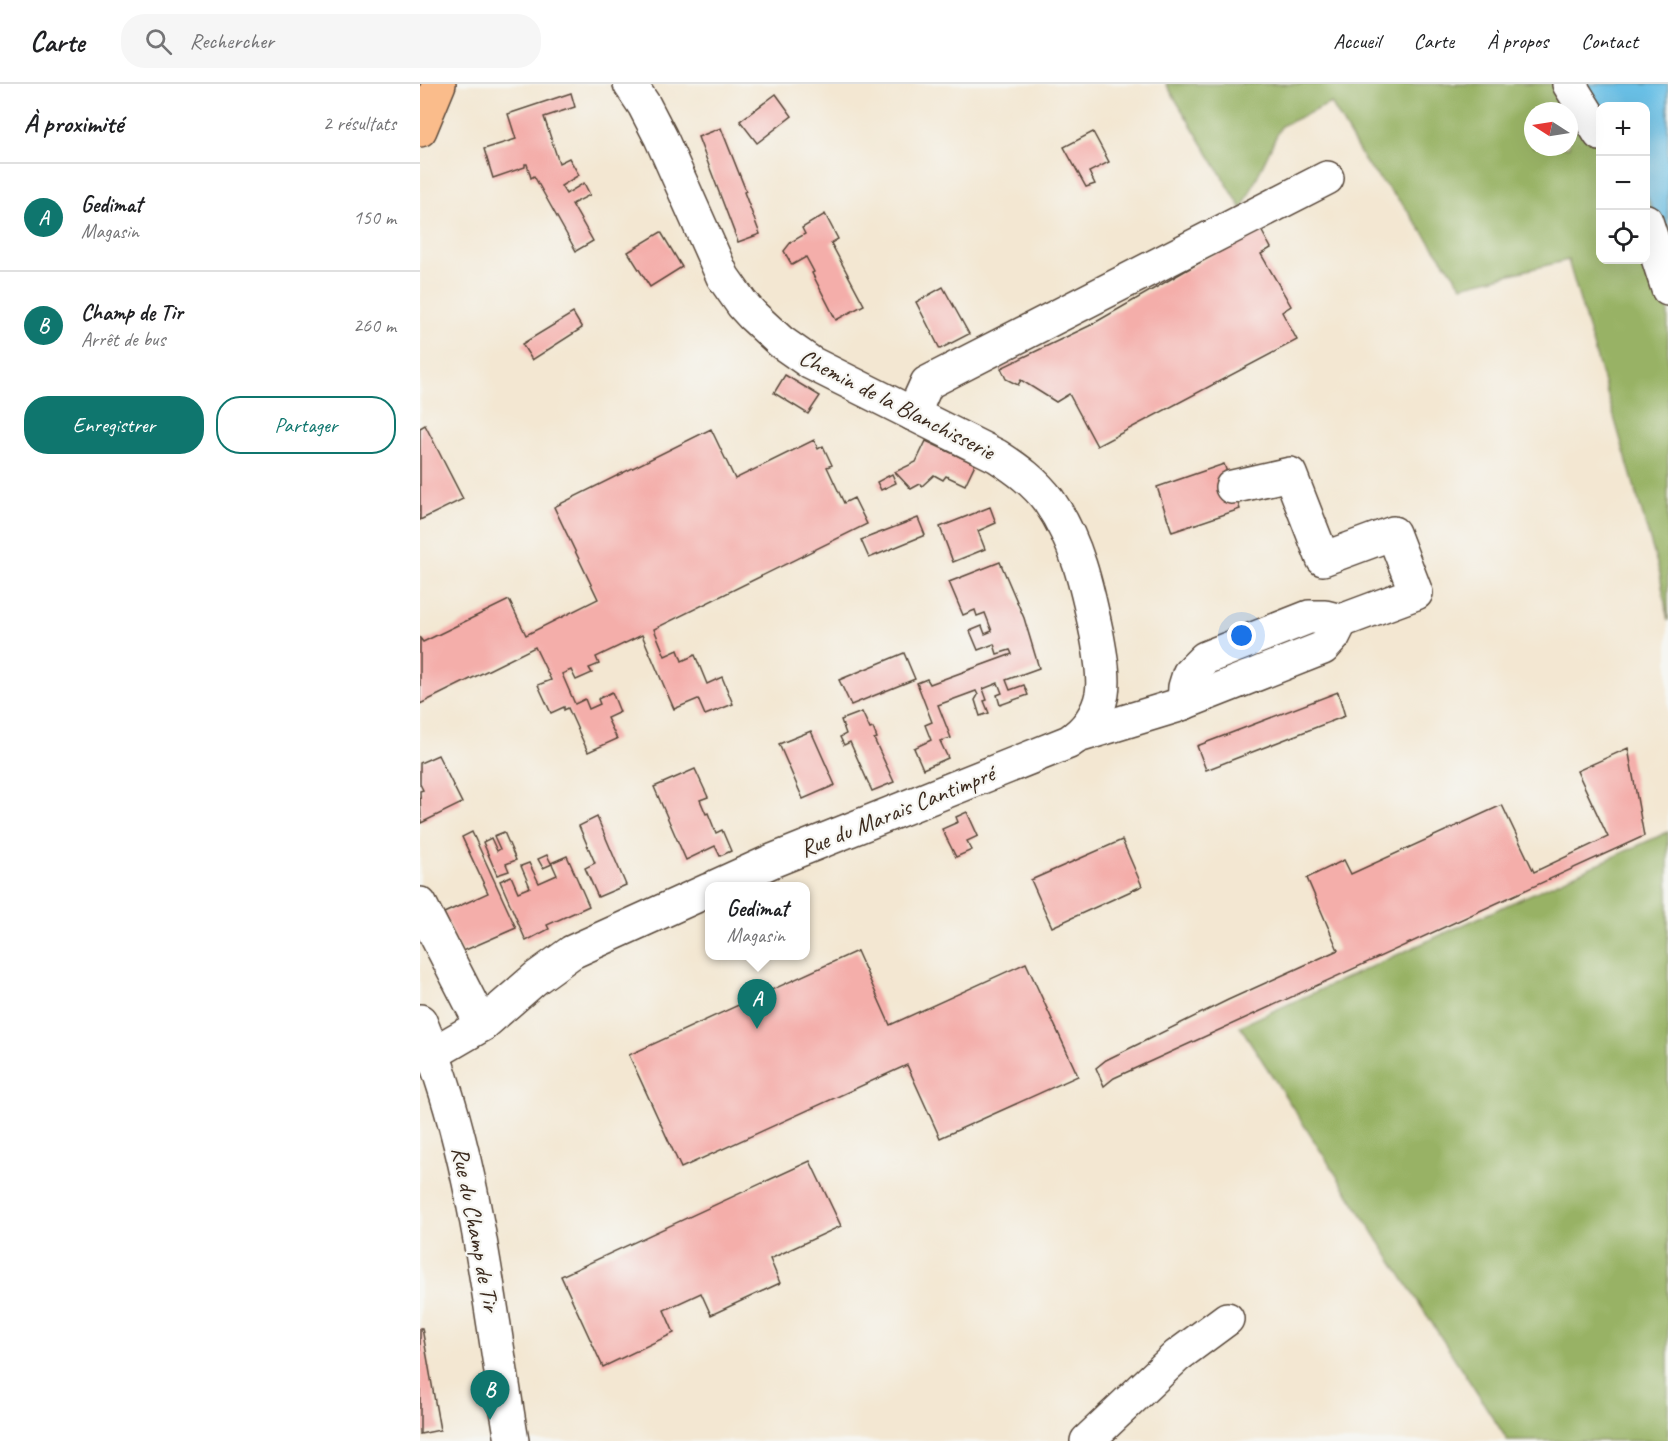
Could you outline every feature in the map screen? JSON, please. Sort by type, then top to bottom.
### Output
[{"type":"main road","points":[[420,130],[439,84]]},
{"type":"street","name":"Chemin de la Blanchisserie","points":[[630,84],[653,122],[723,278],[742,304],[773,335],[811,363],[988,450],[1023,474],[1048,500],[1067,531],[1077,555],[1088,593],[1102,672],[1102,695],[1095,715],[1078,736]]},
{"type":"street","points":[[1569,84],[1596,128]]},
{"type":"street","points":[[913,414],[927,383],[1327,178]]},
{"type":"street","points":[[1650,233],[1668,289]]},
{"type":"street","name":"Rue du Marais Cantimpré","points":[[726,882],[772,861],[1056,748],[1078,736],[1184,703],[1323,648],[1341,621],[1416,593],[1393,533],[1323,559],[1290,474],[1232,487]]},
{"type":"street","points":[[434,1053],[482,1025],[536,978],[572,952],[705,892]]},
{"type":"street","points":[[420,904],[482,1025]]},
{"type":"street","name":"Rue du Champ de Tir","points":[[420,1021],[434,1053],[434,1099],[464,1156],[512,1441]]},
{"type":"street","points":[[1087,1441],[1177,1356],[1227,1319]]},
{"type":"green space","points":[[1166,84],[1583,84],[1596,106],[1596,264],[1650,264],[1650,202],[1668,245],[1668,621],[1660,574],[1568,260],[1462,286],[1404,206],[1367,165],[1331,103],[1281,126],[1242,209]]},
{"type":"green space","points":[[1668,832],[1668,1441],[1508,1441],[1240,1026]]},
{"type":"water","points":[[1583,84],[1668,84],[1668,245],[1650,202],[1650,102],[1597,102]]},
{"type":"building","points":[[571,93],[575,107],[544,117],[559,163],[569,158],[579,175],[561,186],[566,194],[584,183],[590,195],[572,204],[593,241],[576,251],[534,176],[531,178],[527,164],[525,167],[493,178],[484,149],[516,139],[508,114]]},
{"type":"building","points":[[776,94],[792,116],[757,143],[740,121]]},
{"type":"building","points":[[721,128],[760,234],[738,242],[698,137]]},
{"type":"building","points":[[1093,132],[1109,162],[1089,172],[1095,184],[1086,187],[1064,147]]},
{"type":"building","points":[[825,214],[838,239],[831,243],[864,305],[836,320],[806,257],[792,265],[784,251],[791,242],[805,234],[802,228]]},
{"type":"building","points":[[1260,228],[1271,248],[1261,254],[1291,306],[1282,312],[1297,340],[1097,446],[1069,394],[1056,402],[1021,380],[1018,385],[1006,379],[1001,368],[1089,326]]},
{"type":"building","points":[[661,232],[682,267],[650,287],[628,252]]},
{"type":"building","points":[[943,287],[969,334],[940,349],[916,302]]},
{"type":"building","points":[[573,313],[582,328],[532,360],[522,344]]},
{"type":"building","points":[[785,375],[820,396],[808,414],[774,393]]},
{"type":"building","points":[[425,425],[463,499],[420,520],[420,428]]},
{"type":"building","points":[[711,429],[735,479],[814,440],[818,449],[823,446],[832,465],[827,467],[844,503],[854,498],[867,524],[654,629],[665,656],[678,650],[682,661],[695,655],[707,684],[722,677],[733,704],[705,715],[698,699],[674,709],[642,635],[596,657],[599,664],[589,668],[592,673],[576,680],[571,670],[562,674],[575,704],[585,699],[589,709],[600,704],[598,699],[612,692],[620,712],[607,718],[617,739],[588,752],[568,708],[564,710],[564,707],[551,713],[538,685],[551,680],[535,647],[420,704],[420,638],[423,642],[509,600],[526,635],[598,599],[554,507]]},
{"type":"building","points":[[926,441],[975,464],[965,485],[946,476],[943,480],[934,475],[922,486],[920,484],[911,489],[895,472],[916,462]]},
{"type":"building","points":[[1224,464],[1240,509],[1172,532],[1157,487]]},
{"type":"building","points":[[892,474],[896,483],[881,490],[877,482]]},
{"type":"building","points":[[990,507],[996,523],[978,531],[985,549],[953,562],[940,527]]},
{"type":"building","points":[[918,518],[925,535],[869,558],[861,540]]},
{"type":"building","points":[[1000,562],[1024,618],[1039,668],[1006,680],[1010,690],[1024,685],[1028,695],[1000,705],[997,695],[1002,693],[998,683],[983,689],[987,700],[984,701],[989,713],[980,716],[975,700],[978,695],[976,691],[938,705],[951,738],[940,741],[948,758],[923,769],[914,748],[931,740],[925,725],[932,722],[917,683],[927,679],[930,684],[1012,654],[1010,650],[997,654],[994,644],[978,650],[970,631],[982,626],[985,634],[992,631],[985,613],[977,616],[975,610],[963,615],[949,582]]},
{"type":"building","points":[[904,653],[915,679],[851,705],[839,680]]},
{"type":"building","points":[[1338,692],[1345,716],[1206,770],[1197,746]]},
{"type":"building","points":[[862,712],[870,729],[873,728],[877,738],[874,739],[894,782],[872,791],[850,742],[844,745],[840,737],[846,734],[841,720]]},
{"type":"building","points":[[811,731],[835,785],[803,799],[779,744]]},
{"type":"building","points":[[1628,748],[1644,836],[1114,1078],[1104,1086],[1096,1068],[1106,1060],[1228,1000],[1338,950],[1307,878],[1344,860],[1351,874],[1502,805],[1534,872],[1608,837],[1577,771]]},
{"type":"building","points":[[438,755],[462,803],[421,823],[420,791],[423,790],[420,784],[420,763]]},
{"type":"building","points":[[695,769],[708,797],[700,800],[706,814],[708,813],[716,833],[722,830],[731,851],[720,856],[715,846],[686,860],[654,787]]},
{"type":"building","points":[[967,812],[978,836],[967,841],[972,850],[956,857],[942,829],[958,822],[956,817]]},
{"type":"building","points":[[597,817],[626,885],[598,897],[585,868],[595,863],[579,826]]},
{"type":"building","points":[[472,832],[516,928],[461,952],[444,913],[488,893],[462,837]]},
{"type":"building","points":[[504,832],[516,860],[506,864],[509,871],[497,875],[483,842],[491,838],[497,851],[500,849],[494,836]]},
{"type":"building","points":[[1122,840],[1142,886],[1052,927],[1031,880]]},
{"type":"building","points":[[547,855],[551,863],[567,856],[589,906],[547,925],[549,929],[526,941],[500,881],[511,876],[518,892],[530,887],[521,866],[529,863],[539,883],[557,875],[552,864],[543,868],[538,859]]},
{"type":"building","points":[[857,951],[890,1025],[1026,963],[1078,1076],[940,1138],[907,1065],[681,1168],[629,1055]]},
{"type":"building","points":[[810,1161],[841,1226],[770,1259],[780,1283],[711,1315],[701,1293],[664,1310],[674,1333],[603,1367],[561,1276]]},
{"type":"building","points":[[420,1328],[422,1328],[440,1430],[420,1434]]},
{"type":"place","name":"Gedimat","points":[[757,1029]]},
{"type":"place","name":"Champ de Tir","points":[[490,1420]]}]
